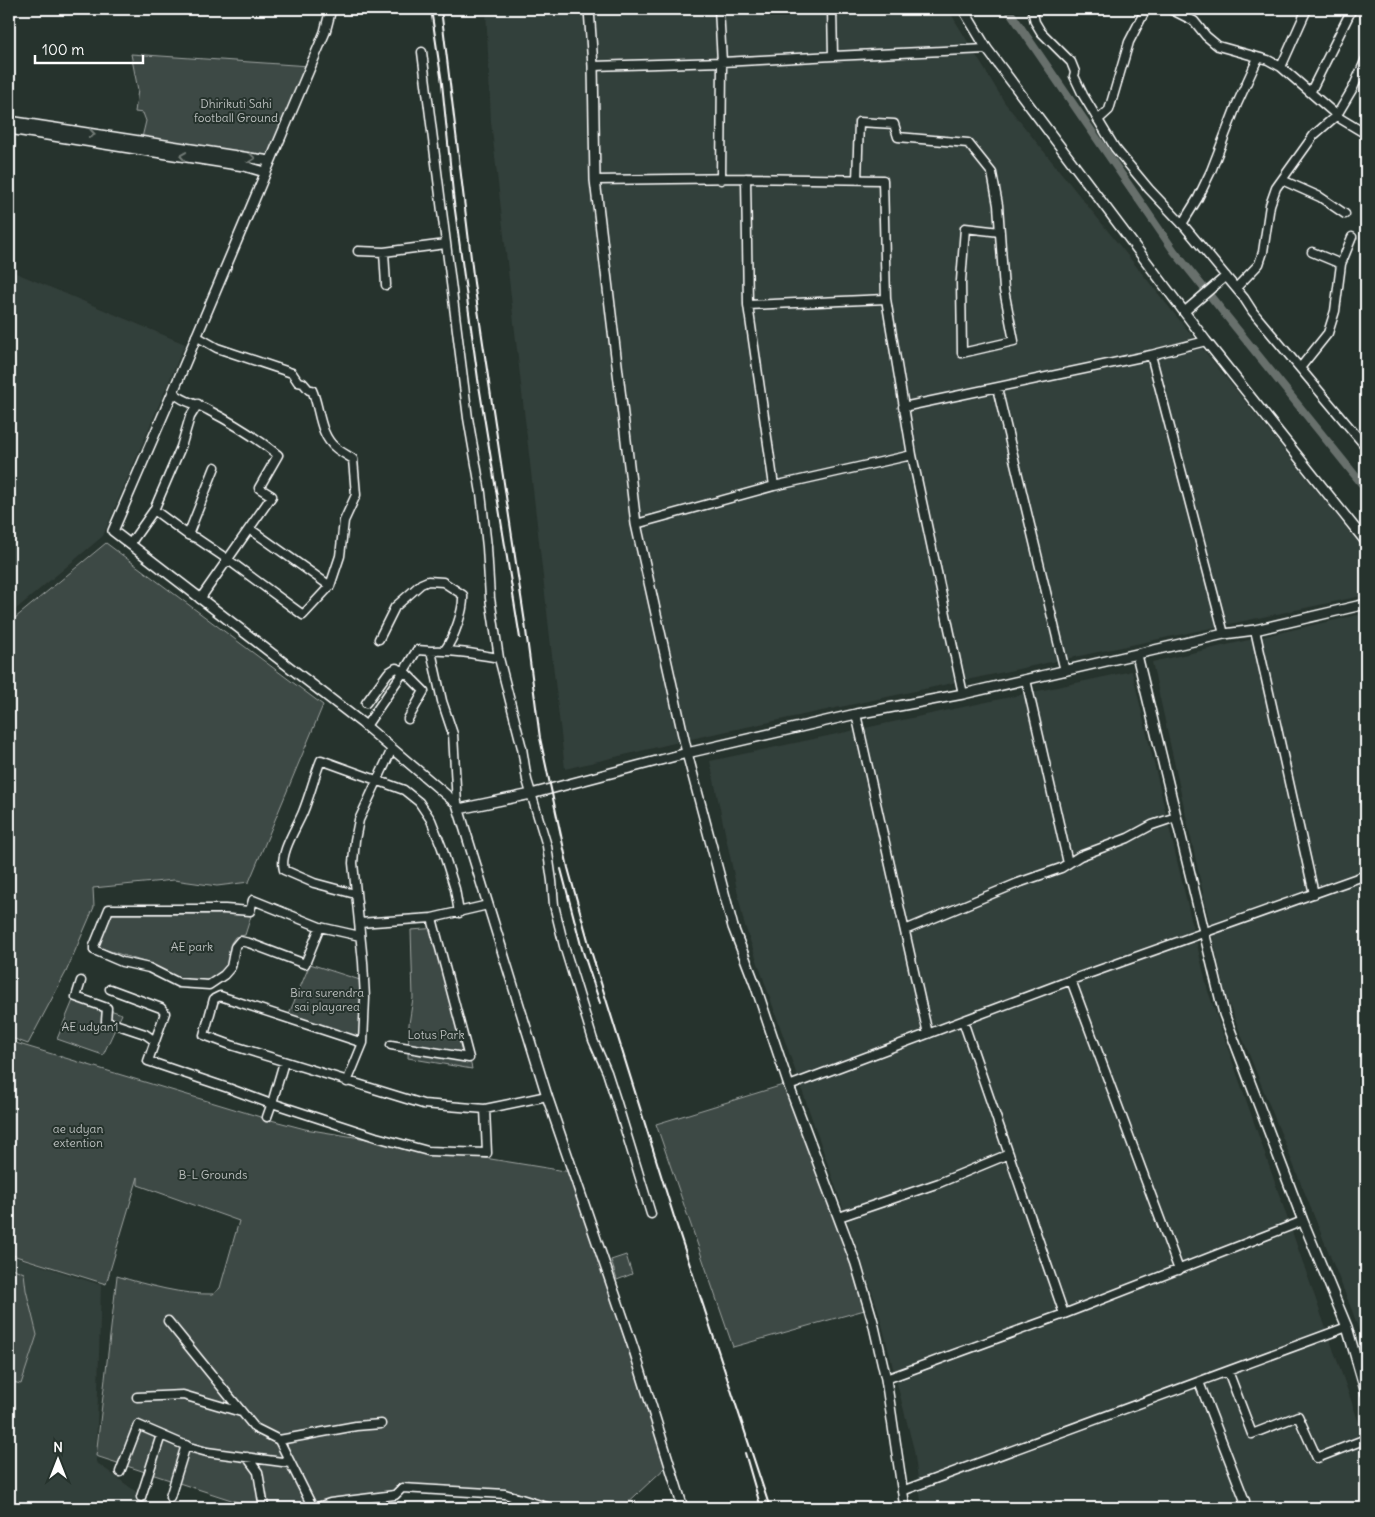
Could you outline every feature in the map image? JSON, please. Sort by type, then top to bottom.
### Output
[{"type":"street","points":[[331,9],[324,32],[113,531],[366,726],[458,807]]},
{"type":"street","points":[[589,9],[593,66],[594,180],[636,524],[687,753],[733,927],[756,987],[789,1086],[856,1264],[886,1378],[905,1508]]},
{"type":"street","points":[[719,9],[722,62],[721,180]]},
{"type":"street","points":[[832,9],[833,56]]},
{"type":"street","points":[[963,9],[987,49],[1184,312],[1366,542]]},
{"type":"street","points":[[1032,9],[1035,22],[1041,32],[1071,62],[1075,72],[1074,76],[1115,148],[1149,189],[1182,224],[1223,279],[1236,288],[1253,312],[1366,447]]},
{"type":"street","points":[[1098,120],[1109,110],[1129,42],[1146,9]]},
{"type":"street","points":[[1170,9],[1194,20],[1206,36],[1218,46],[1268,60],[1281,66],[1337,114],[1366,134]]},
{"type":"street","points":[[1281,66],[1307,9]]},
{"type":"street","points":[[1311,91],[1352,9]]},
{"type":"street","points":[[593,66],[722,62],[987,49]]},
{"type":"street","points":[[422,52],[468,418],[488,547],[490,598],[499,658],[522,748],[531,794],[547,846],[554,905],[564,946],[593,1040],[607,1072],[651,1214]]},
{"type":"street","points":[[1182,224],[1198,198],[1211,171],[1237,104],[1258,58]]},
{"type":"street","points":[[1236,288],[1259,264],[1263,252],[1270,205],[1276,188],[1314,134],[1337,114],[1353,88],[1366,59]]},
{"type":"street","points":[[9,121],[270,160]]},
{"type":"street","points":[[857,180],[859,122],[894,124],[898,138],[968,143],[992,173],[998,205],[1000,232],[1004,290],[1014,341],[962,353],[962,281],[965,228],[1000,232]]},
{"type":"street","points":[[9,129],[244,166],[265,172]]},
{"type":"street","points":[[594,180],[721,180],[746,178],[883,180],[886,299],[912,455],[963,694]]},
{"type":"street","points":[[746,178],[748,305],[774,486]]},
{"type":"street","points":[[1282,180],[1320,197],[1345,214]]},
{"type":"street","points":[[1300,368],[1328,333],[1335,311],[1342,264],[1352,237]]},
{"type":"street","points":[[358,251],[384,252],[446,244]]},
{"type":"street","points":[[384,252],[386,285]]},
{"type":"street","points":[[1312,254],[1342,264]]},
{"type":"street","points":[[1184,312],[1223,279]]},
{"type":"street","points":[[748,305],[886,299]]},
{"type":"street","points":[[154,510],[188,535],[196,538],[227,559],[303,615],[330,586],[340,556],[344,521],[356,494],[353,459],[336,449],[330,442],[321,421],[312,390],[309,390],[303,382],[298,382],[292,373],[217,348],[196,336]]},
{"type":"street","points":[[903,407],[1151,355],[1206,341]]},
{"type":"street","points":[[1151,355],[1224,634]]},
{"type":"street","points":[[997,388],[1065,671]]},
{"type":"street","points":[[173,392],[179,398],[198,404],[238,426],[259,439],[278,455],[259,488],[272,496],[200,599]]},
{"type":"street","points":[[130,544],[154,510],[181,447],[190,417],[198,404]]},
{"type":"street","points":[[636,524],[774,486],[912,455]]},
{"type":"street","points":[[188,535],[214,467]]},
{"type":"street","points":[[250,529],[330,586]]},
{"type":"street","points":[[379,639],[395,607],[403,599],[428,581],[443,582],[463,595],[462,609],[451,643],[445,650]]},
{"type":"street","points":[[458,807],[531,794],[687,753],[856,714],[963,694],[1224,634],[1255,630],[1366,604]]},
{"type":"street","points":[[1255,630],[1314,894]]},
{"type":"street","points":[[366,726],[417,650],[445,650],[499,658]]},
{"type":"street","points":[[432,651],[452,734],[458,807],[547,1096],[634,1350],[683,1508]]},
{"type":"street","points":[[1137,655],[1224,1014],[1303,1222],[1347,1327],[1366,1392]]},
{"type":"street","points":[[366,704],[388,673],[396,668],[404,671],[424,691]]},
{"type":"street","points":[[1026,680],[1068,863]]},
{"type":"street","points":[[408,719],[424,691],[439,686]]},
{"type":"street","points":[[856,714],[928,1034]]},
{"type":"street","points":[[347,1082],[363,1043],[365,998],[360,923],[355,894],[353,863],[355,840],[359,820],[392,749]]},
{"type":"street","points":[[355,894],[314,883],[284,870],[282,864],[293,831],[303,813],[322,760],[404,790],[419,802],[431,820],[455,889],[458,912]]},
{"type":"street","points":[[905,930],[1018,883],[1060,868],[1080,856],[1128,838],[1152,825],[1176,818]]},
{"type":"street","points":[[789,1086],[1070,980],[1366,875]]},
{"type":"street","points":[[320,927],[305,964],[249,942],[240,941],[235,947],[231,968],[224,976],[209,984],[179,983],[149,968],[122,962],[94,950],[109,909],[225,909],[250,911],[253,900],[320,927],[360,936]]},
{"type":"street","points":[[360,923],[432,918],[488,905]]},
{"type":"street","points":[[392,1045],[468,1058],[432,918]]},
{"type":"street","points":[[1070,980],[1179,1270]]},
{"type":"street","points":[[81,981],[76,997],[107,1008],[106,1022],[145,1034],[155,1041]]},
{"type":"street","points":[[110,989],[161,1008],[164,1011],[165,1014],[148,1062],[271,1104],[376,1137],[428,1151],[459,1153],[487,1153],[485,1109]]},
{"type":"street","points":[[363,1043],[220,996],[214,999],[204,1035],[347,1082],[423,1104],[485,1109],[547,1096]]},
{"type":"street","points":[[963,1021],[1064,1314]]},
{"type":"street","points":[[267,1116],[284,1062]]},
{"type":"street","points":[[838,1217],[939,1184],[1009,1154]]},
{"type":"street","points":[[886,1378],[1064,1314],[1303,1222]]},
{"type":"street","points":[[168,1321],[255,1428],[279,1440],[356,1426],[381,1424]]},
{"type":"street","points":[[902,1491],[1347,1327]]},
{"type":"street","points":[[1228,1371],[1252,1434],[1298,1416],[1317,1458],[1366,1439]]},
{"type":"street","points":[[1199,1382],[1245,1501],[1239,1508]]},
{"type":"street","points":[[137,1397],[183,1394],[241,1412]]},
{"type":"street","points":[[120,1472],[138,1425],[207,1452],[290,1463]]},
{"type":"street","points":[[141,1497],[161,1435]]},
{"type":"street","points":[[279,1440],[314,1508],[330,1503],[395,1494],[402,1488],[481,1492],[513,1496],[550,1508]]},
{"type":"street","points":[[170,1497],[186,1445]]},
{"type":"street","points":[[247,1457],[258,1472],[264,1508]]},
{"type":"street","points":[[512,1508],[513,1496]]},
{"type":"shaded area","points":[[486,9],[948,9],[1005,103],[1366,552],[1366,595],[704,736],[565,769],[491,122]]},
{"type":"shaded area","points":[[9,270],[185,344],[103,536],[9,615]]},
{"type":"shaded area","points":[[1366,613],[1366,1351],[1353,1313],[1226,997],[1152,662]]},
{"type":"shaded area","points":[[1132,671],[1208,991],[1366,1443],[1366,1508],[922,1508],[914,1450],[878,1309],[744,923],[710,761]]},
{"type":"shaded area","points":[[9,1255],[101,1285],[96,1462],[158,1508],[9,1508]]},
{"type":"green space","name":"Dhirikuti Sahi football Ground","points":[[131,54],[309,66],[265,163],[141,142],[146,121],[143,113],[135,112],[138,90]]},
{"type":"green space","points":[[106,543],[323,705],[249,882],[217,886],[174,880],[93,888],[94,907],[66,972],[28,1044],[9,1037],[9,623]]},
{"type":"green space","name":"AE park","points":[[220,909],[251,916],[245,935],[235,937],[231,943],[234,951],[225,968],[208,981],[180,979],[147,963],[98,947],[112,914],[219,914]]},
{"type":"green space","name":"Lotus Park","points":[[438,928],[472,1069],[408,1058],[409,1024],[413,998],[411,930]]},
{"type":"green space","name":"Bira surendra sai playarea","points":[[310,964],[360,980],[362,999],[360,1039],[288,1016]]},
{"type":"green space","name":"AE udyan1","points":[[74,998],[122,1014],[103,1055],[57,1039]]},
{"type":"green space","points":[[9,1041],[305,1129],[571,1172],[667,1466],[622,1508],[553,1508],[523,1498],[405,1487],[395,1493],[315,1507],[298,1505],[284,1508],[256,1508],[96,1456],[117,1276],[177,1291],[213,1294],[220,1288],[239,1221],[138,1185],[138,1177],[106,1284],[9,1254]]},
{"type":"green space","points":[[783,1085],[853,1259],[868,1309],[733,1347],[656,1124]]},
{"type":"green space","points":[[626,1255],[632,1274],[617,1280],[611,1260]]},
{"type":"green space","points":[[9,1267],[24,1273],[26,1290],[37,1335],[21,1384],[9,1381]]},
{"type":"waterway","points":[[1008,9],[1174,251],[1366,489]]},
{"type":"railway","points":[[431,9],[442,83],[454,203],[478,379],[520,638]]},
{"type":"railway","points":[[441,9],[474,283],[525,623],[540,738],[568,868],[591,951],[675,1220],[770,1508]]},
{"type":"railway","points":[[561,869],[582,949],[600,1003]]},
{"type":"railway","points":[[745,1453],[761,1508]]},
{"type":"park label","name":"ae udyan extention","points":[[78,1135]]},
{"type":"park label","name":"B-L Grounds","points":[[213,1174]]}]
